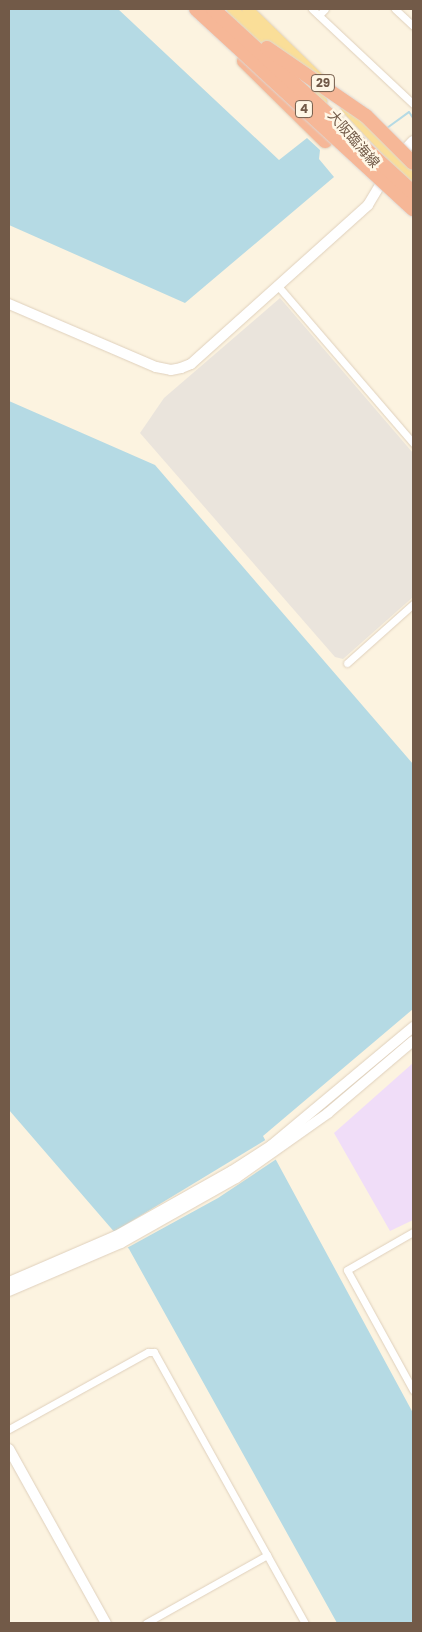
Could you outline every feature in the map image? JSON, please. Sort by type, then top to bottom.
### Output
[{"type":"highway","name":"4","points":[[194,9],[413,208]]},
{"type":"highway","points":[[194,9],[283,100],[413,221]]},
{"type":"highway","name":"4","points":[[213,9],[413,192]]},
{"type":"highway","points":[[218,9],[291,66],[366,116],[413,163]]},
{"type":"main road","name":"大阪臨海線","points":[[232,9],[270,44],[413,208]]},
{"type":"main road","name":"大阪臨海線","points":[[247,9],[283,41],[413,178]]},
{"type":"street","points":[[312,9],[413,104]]},
{"type":"street","points":[[319,15],[325,9]]},
{"type":"street","points":[[395,9],[413,26]]},
{"type":"street","points":[[9,304],[156,367],[171,370],[191,364],[368,204],[396,159],[413,141]]},
{"type":"street","points":[[278,286],[413,443]]},
{"type":"street","points":[[347,663],[413,604]]},
{"type":"street","points":[[273,1148],[413,1027]]},
{"type":"street","points":[[9,1291],[119,1239],[273,1148],[328,1113],[413,1041]]},
{"type":"street","points":[[413,1232],[347,1270],[413,1390]]},
{"type":"street","points":[[9,1282],[119,1239]]},
{"type":"street","points":[[9,1429],[148,1352],[154,1352],[305,1623]]},
{"type":"street","points":[[9,1449],[106,1623]]},
{"type":"street","points":[[146,1623],[267,1555]]},
{"type":"shaded area","points":[[280,298],[413,453],[413,597],[343,659],[335,657],[140,433],[164,398]]},
{"type":"shaded area","points":[[413,1063],[413,1220],[390,1231],[334,1133]]},
{"type":"water","points":[[9,9],[118,9],[279,160],[307,138],[320,150],[319,159],[334,177],[185,303],[9,225]]},
{"type":"water","points":[[9,401],[155,465],[413,764],[413,1009],[263,1136],[413,1413],[413,1623],[337,1623],[129,1249],[9,1110]]},
{"type":"pier","points":[[267,1139],[278,1158],[218,1198],[125,1249],[112,1233]]},
{"type":"waterway","points":[[387,128],[409,112],[413,118]]}]
